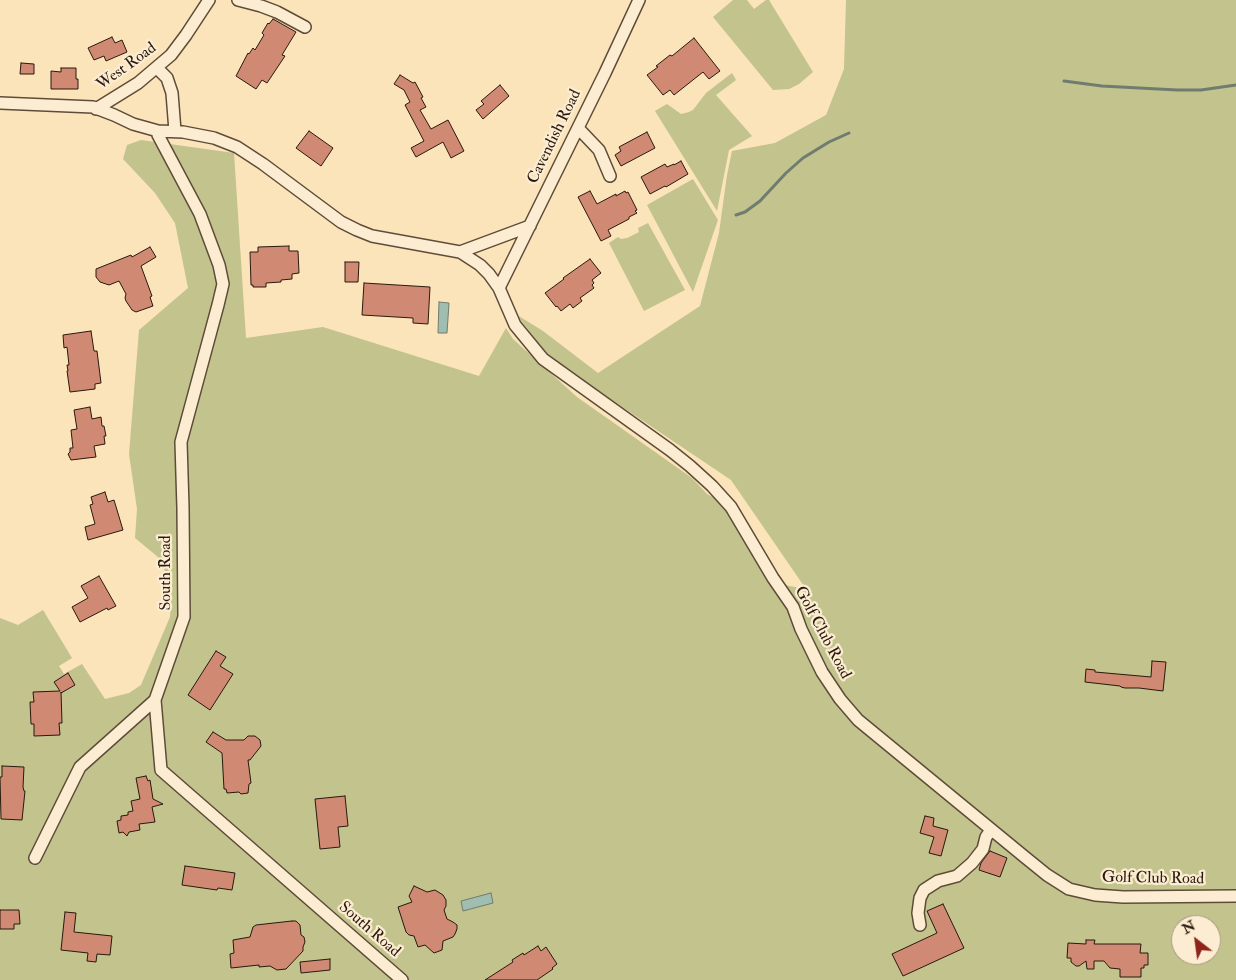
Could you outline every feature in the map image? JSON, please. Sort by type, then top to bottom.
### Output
[{"type":"street","name":"West Road","points":[[96,108],[138,83],[171,56],[209,0]]},
{"type":"street","points":[[238,0],[262,6],[305,27]]},
{"type":"street","name":"Cavendish Road","points":[[499,288],[639,0]]},
{"type":"street","points":[[157,68],[166,78],[172,93],[175,131]]},
{"type":"street","points":[[0,103],[93,107],[133,124],[158,130],[183,132],[214,138],[237,147],[341,222],[372,236],[460,252],[530,226]]},
{"type":"street","points":[[578,128],[600,150],[610,176]]},
{"type":"street","name":"South Road","points":[[158,130],[158,135],[200,214],[219,265],[223,284],[181,442],[184,617],[155,700],[161,770],[402,980]]},
{"type":"street","name":"Golf Club Road","points":[[460,252],[480,265],[489,274],[499,288],[515,325],[543,359],[670,450],[712,486],[731,506],[772,578],[793,607],[822,672],[840,699],[858,720],[1047,875],[1069,889],[1095,895],[1123,897],[1236,896]]},
{"type":"street","points":[[35,858],[80,767],[155,700]]},
{"type":"street","points":[[920,925],[918,913],[920,898],[924,890],[938,882],[957,876],[972,863],[983,849],[986,837],[991,830]]},
{"type":"green space","points":[[733,0],[747,0],[754,9],[766,0],[769,0],[813,72],[799,84],[789,89],[773,90],[713,17]]},
{"type":"green space","points":[[846,0],[1236,0],[1236,980],[0,980],[0,618],[18,625],[43,610],[72,658],[59,666],[64,674],[82,664],[105,699],[129,693],[141,685],[170,617],[172,585],[158,557],[135,538],[137,509],[129,454],[139,330],[188,288],[175,223],[155,193],[123,159],[127,145],[141,140],[234,153],[246,338],[323,327],[479,376],[506,328],[513,339],[577,397],[692,478],[707,494],[731,507],[784,585],[806,589],[731,480],[547,354],[517,315],[543,331],[598,373],[700,306],[719,233],[732,151],[775,143],[826,115],[844,69]]},
{"type":"green space","points":[[732,73],[736,80],[716,95],[752,136],[729,150],[717,211],[655,111],[667,104],[681,114],[689,112],[693,110],[706,93]]},
{"type":"green space","points":[[693,179],[718,220],[693,292],[647,205]]},
{"type":"green space","points":[[648,223],[685,290],[644,311],[609,243],[618,237],[621,239],[627,238],[639,232],[638,228]]},
{"type":"shaded area","points":[[439,302],[449,303],[447,333],[438,333]]},
{"type":"shaded area","points":[[491,893],[493,903],[463,911],[461,901]]},
{"type":"building","points":[[273,19],[296,32],[282,55],[285,56],[267,83],[262,80],[256,89],[236,76],[248,53],[253,48],[255,50],[264,35],[262,33]]},
{"type":"building","points":[[112,37],[115,43],[122,40],[127,52],[106,61],[104,56],[94,60],[88,48]]},
{"type":"building","points":[[694,38],[720,71],[709,79],[703,72],[674,95],[670,90],[663,95],[647,75],[658,67],[656,66]]},
{"type":"building","points":[[21,63],[34,64],[34,74],[20,74]]},
{"type":"building","points":[[61,68],[76,68],[78,89],[51,89],[51,71],[61,72]]},
{"type":"building","points":[[400,75],[413,83],[415,82],[426,107],[420,110],[431,129],[448,120],[464,151],[451,158],[443,142],[416,157],[411,148],[424,141],[405,105],[410,102],[404,90],[394,84]]},
{"type":"building","points":[[500,85],[509,96],[483,119],[476,110],[484,104],[481,101]]},
{"type":"building","points":[[309,131],[333,148],[321,166],[296,148]]},
{"type":"building","points":[[647,132],[655,148],[621,166],[615,155],[621,151],[619,147]]},
{"type":"building","points":[[681,161],[688,174],[650,194],[641,177],[665,164],[667,167]]},
{"type":"building","points":[[590,191],[597,204],[616,194],[616,196],[625,191],[626,193],[628,192],[637,213],[608,230],[611,236],[601,241],[578,197]]},
{"type":"building","points":[[289,246],[289,251],[298,251],[299,273],[292,274],[292,279],[266,283],[266,287],[253,287],[251,285],[250,252],[258,252],[258,247]]},
{"type":"building","points":[[150,247],[156,257],[141,266],[152,296],[150,297],[153,306],[136,312],[132,310],[126,301],[126,294],[119,281],[109,285],[100,282],[96,277],[96,269],[131,255],[132,257]]},
{"type":"building","points":[[590,259],[601,273],[592,280],[594,288],[580,298],[582,301],[573,308],[570,304],[561,311],[545,293]]},
{"type":"building","points":[[345,262],[359,262],[358,282],[345,282]]},
{"type":"building","points":[[364,283],[430,287],[428,324],[413,323],[413,318],[362,315]]},
{"type":"building","points":[[91,331],[94,351],[97,351],[101,383],[95,384],[95,389],[70,392],[67,371],[67,365],[69,365],[67,347],[64,348],[63,335]]},
{"type":"building","points":[[90,407],[92,419],[101,417],[106,436],[104,436],[105,444],[94,446],[96,457],[71,460],[68,454],[70,448],[73,448],[71,430],[77,429],[74,410]]},
{"type":"building","points":[[105,492],[108,502],[114,500],[123,530],[88,540],[85,527],[95,524],[90,505],[93,504],[91,497]]},
{"type":"building","points":[[99,576],[116,606],[108,610],[107,608],[80,622],[72,607],[88,598],[81,586]]},
{"type":"building","points":[[216,651],[226,657],[220,666],[233,674],[210,710],[188,695]]},
{"type":"building","points":[[1152,661],[1166,662],[1163,691],[1085,682],[1086,669],[1095,670],[1095,672],[1151,677]]},
{"type":"building","points":[[68,673],[75,685],[61,693],[62,723],[59,723],[60,735],[34,736],[34,724],[31,724],[30,702],[34,702],[33,692],[60,691],[54,682]]},
{"type":"building","points":[[213,732],[226,740],[244,740],[248,736],[255,736],[260,740],[261,746],[248,760],[251,783],[249,784],[248,793],[227,793],[226,789],[224,789],[222,753],[206,742]]},
{"type":"building","points":[[2,766],[24,767],[23,787],[25,791],[22,820],[1,819],[0,777],[2,777]]},
{"type":"building","points":[[146,776],[148,781],[150,780],[153,799],[163,804],[152,807],[155,822],[139,824],[140,830],[129,832],[127,836],[123,832],[119,833],[117,821],[121,820],[121,816],[128,815],[128,812],[133,811],[131,801],[140,799],[136,778]]},
{"type":"building","points":[[345,796],[348,826],[338,827],[340,847],[320,849],[315,799]]},
{"type":"building","points":[[925,816],[934,818],[933,826],[948,830],[941,856],[929,853],[934,837],[920,833]]},
{"type":"building","points":[[990,851],[1007,858],[1000,877],[979,870],[981,863]]},
{"type":"building","points":[[185,866],[235,873],[232,890],[182,885]]},
{"type":"building","points":[[414,886],[427,892],[435,890],[443,895],[446,900],[444,910],[447,919],[457,925],[453,937],[443,941],[442,950],[434,953],[425,945],[418,947],[414,936],[406,932],[398,907],[412,902],[409,896]]},
{"type":"building","points":[[943,904],[964,948],[903,976],[892,954],[937,933],[927,911]]},
{"type":"building","points":[[0,910],[19,910],[20,924],[14,924],[14,929],[0,929]]},
{"type":"building","points":[[65,912],[76,913],[74,932],[112,936],[110,955],[97,954],[96,962],[87,961],[88,953],[61,950]]},
{"type":"building","points":[[296,921],[300,925],[301,935],[304,937],[305,942],[303,951],[286,969],[277,970],[270,966],[259,967],[259,965],[231,968],[230,954],[234,953],[233,940],[250,937],[253,927],[256,925]]},
{"type":"building","points":[[1086,940],[1095,940],[1094,944],[1141,944],[1140,953],[1148,953],[1148,965],[1144,965],[1144,968],[1141,968],[1141,977],[1120,977],[1120,969],[1110,968],[1104,961],[1094,961],[1094,969],[1087,969],[1086,961],[1076,966],[1071,962],[1071,958],[1067,958],[1068,943],[1086,944]]},
{"type":"building","points":[[538,946],[541,951],[546,947],[557,964],[537,980],[485,980],[513,962],[512,960]]},
{"type":"building","points":[[330,959],[330,970],[301,973],[300,962]]},
{"type":"waterway","points":[[1064,81],[1102,86],[1177,90],[1201,90],[1236,85]]},
{"type":"waterway","points":[[736,215],[745,212],[760,201],[803,158],[829,142],[849,133]]}]
